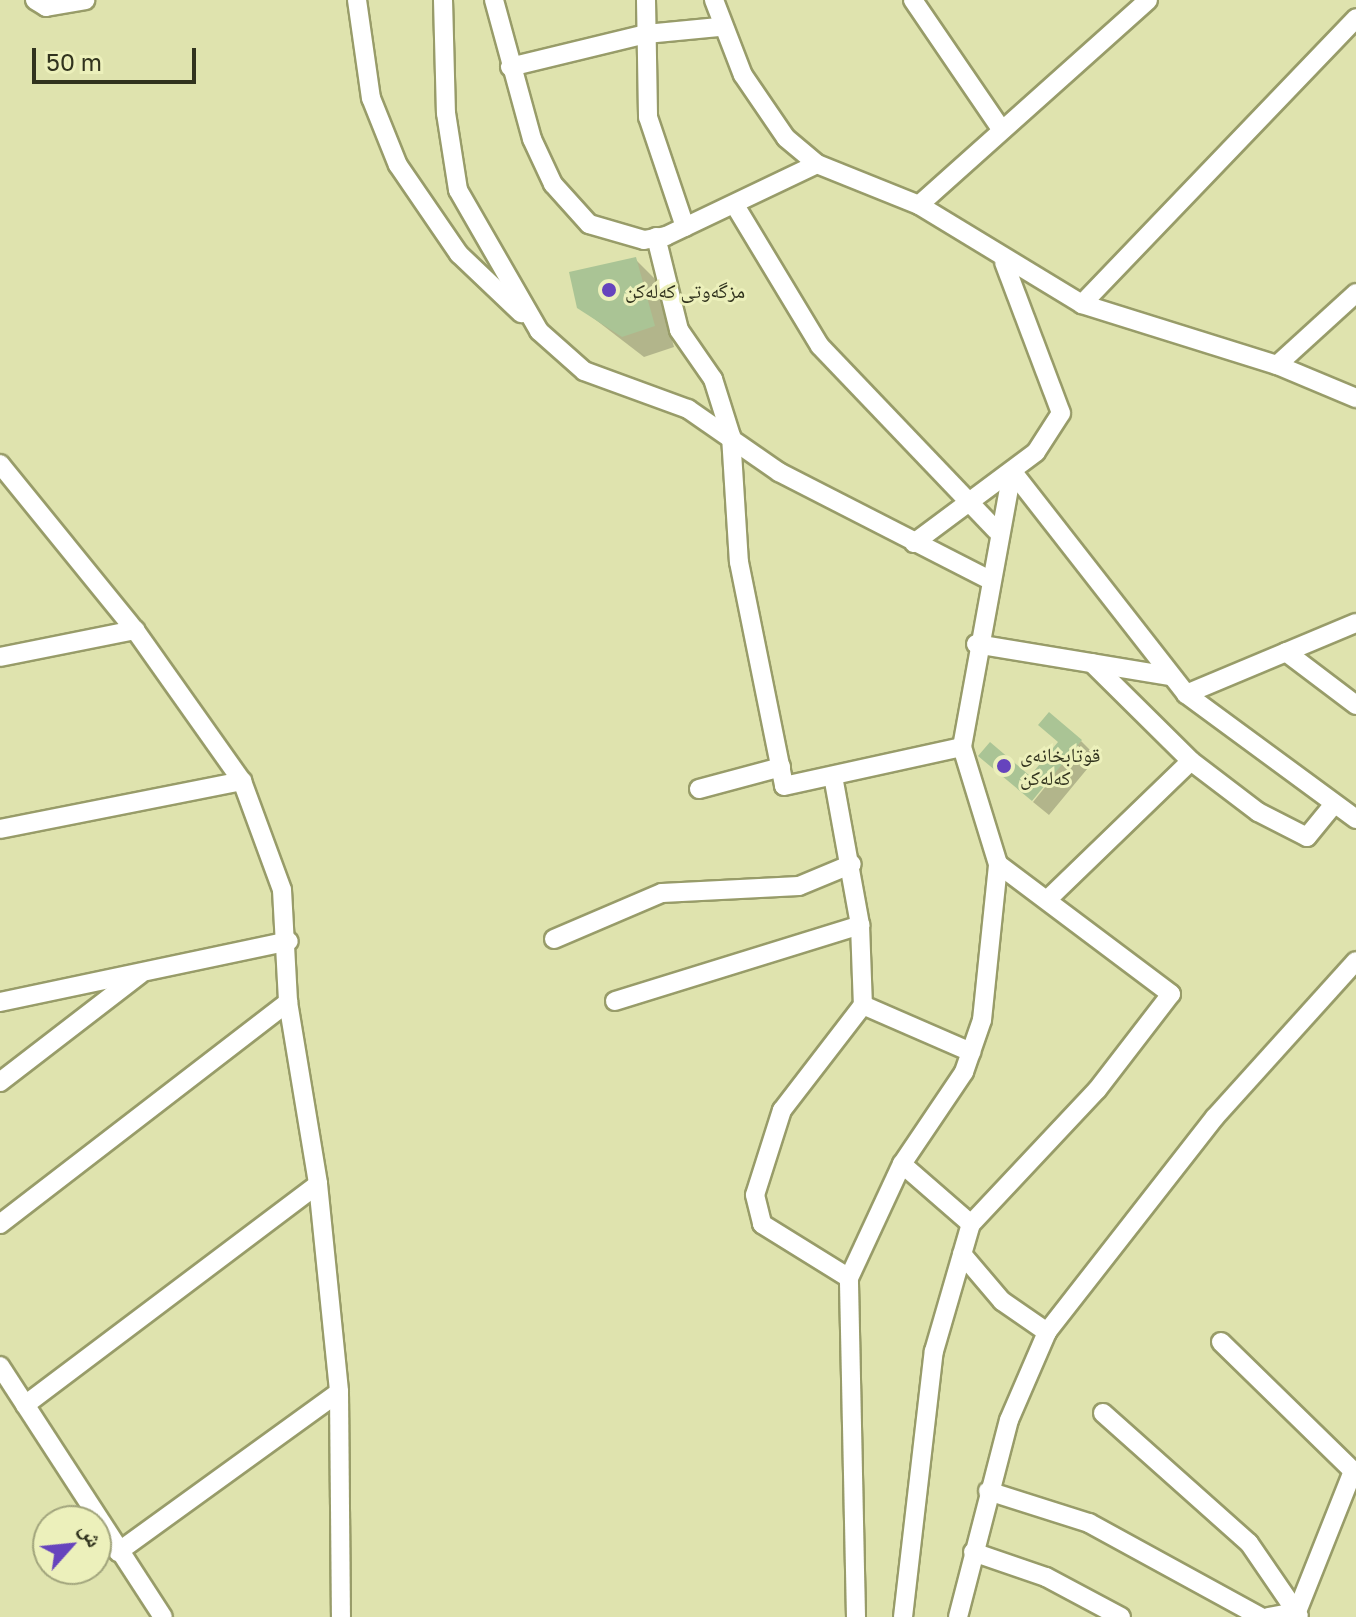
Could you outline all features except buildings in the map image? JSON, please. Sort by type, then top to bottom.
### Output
[{"type":"street","points":[[35,0],[46,7],[85,0]]},
{"type":"street","points":[[357,0],[371,98],[398,165],[459,254],[539,331],[584,371],[688,409],[779,472],[988,579]]},
{"type":"street","points":[[443,0],[446,113],[458,190],[539,331]]},
{"type":"street","points":[[494,0],[532,139],[570,209],[612,233],[656,237],[736,207],[817,164]]},
{"type":"street","points":[[646,0],[648,117],[685,227]]},
{"type":"street","points":[[714,0],[719,27],[786,138],[817,164],[919,205],[1004,262],[1082,304],[1277,365],[1356,398]]},
{"type":"street","points":[[919,205],[1148,0]]},
{"type":"street","points":[[923,3],[1001,129]]},
{"type":"street","points":[[1082,304],[1356,18]]},
{"type":"street","points":[[510,67],[646,34],[719,27]]},
{"type":"street","points":[[736,207],[820,346],[996,530]]},
{"type":"street","points":[[656,237],[679,330],[713,379],[731,436],[739,562],[784,786],[962,747]]},
{"type":"street","points":[[914,543],[1036,452],[1061,413],[1004,262]]},
{"type":"street","points":[[1277,365],[1356,293]]},
{"type":"street","points":[[0,464],[135,630],[242,781],[282,890],[289,941],[288,1002],[318,1184],[339,1392],[341,1617]]},
{"type":"street","points":[[856,1617],[849,1278],[902,1164],[946,1106],[982,1020],[998,864],[962,747],[996,530],[1012,471]]},
{"type":"street","points":[[1012,471],[1186,694],[1356,819]]},
{"type":"street","points":[[1186,694],[1356,623]]},
{"type":"street","points":[[0,657],[135,630]]},
{"type":"street","points":[[976,644],[1170,676]]},
{"type":"street","points":[[1286,652],[1356,705]]},
{"type":"street","points":[[1092,663],[1191,761],[1258,812],[1307,837],[1334,804]]},
{"type":"street","points":[[1047,900],[1191,761]]},
{"type":"street","points":[[699,789],[781,767]]},
{"type":"street","points":[[833,776],[852,864],[860,925],[863,1005],[782,1110],[755,1195],[762,1224],[849,1278]]},
{"type":"street","points":[[0,829],[242,781]]},
{"type":"street","points":[[554,939],[662,893],[799,886],[852,864]]},
{"type":"street","points":[[903,1617],[934,1351],[971,1224],[1097,1090],[1171,994],[998,864]]},
{"type":"street","points":[[615,1001],[860,925]]},
{"type":"street","points":[[0,1002],[289,941]]},
{"type":"street","points":[[958,1617],[988,1491],[1047,1332],[1215,1117],[1356,961]]},
{"type":"street","points":[[0,1082],[146,970]]},
{"type":"street","points":[[0,1224],[288,1002]]},
{"type":"street","points":[[863,1005],[971,1052]]},
{"type":"street","points":[[902,1164],[971,1224]]},
{"type":"street","points":[[25,1405],[318,1184]]},
{"type":"street","points":[[962,1254],[1002,1301],[1047,1332]]},
{"type":"street","points":[[1221,1342],[1353,1471],[1298,1614]]},
{"type":"street","points":[[0,1366],[163,1617]]},
{"type":"street","points":[[118,1552],[339,1392]]},
{"type":"street","points":[[1103,1413],[1249,1543],[1298,1614]]},
{"type":"street","points":[[988,1491],[1089,1523],[1261,1617]]},
{"type":"street","points":[[973,1552],[1046,1577],[1121,1617]]},
{"type":"street","points":[[1268,1617],[1298,1614]]},
{"type":"place","name":"مزگەوتی کەلەکن","points":[[609,290]]},
{"type":"place","name":"قوتابخانەی کەلەکن","points":[[1004,766]]}]
